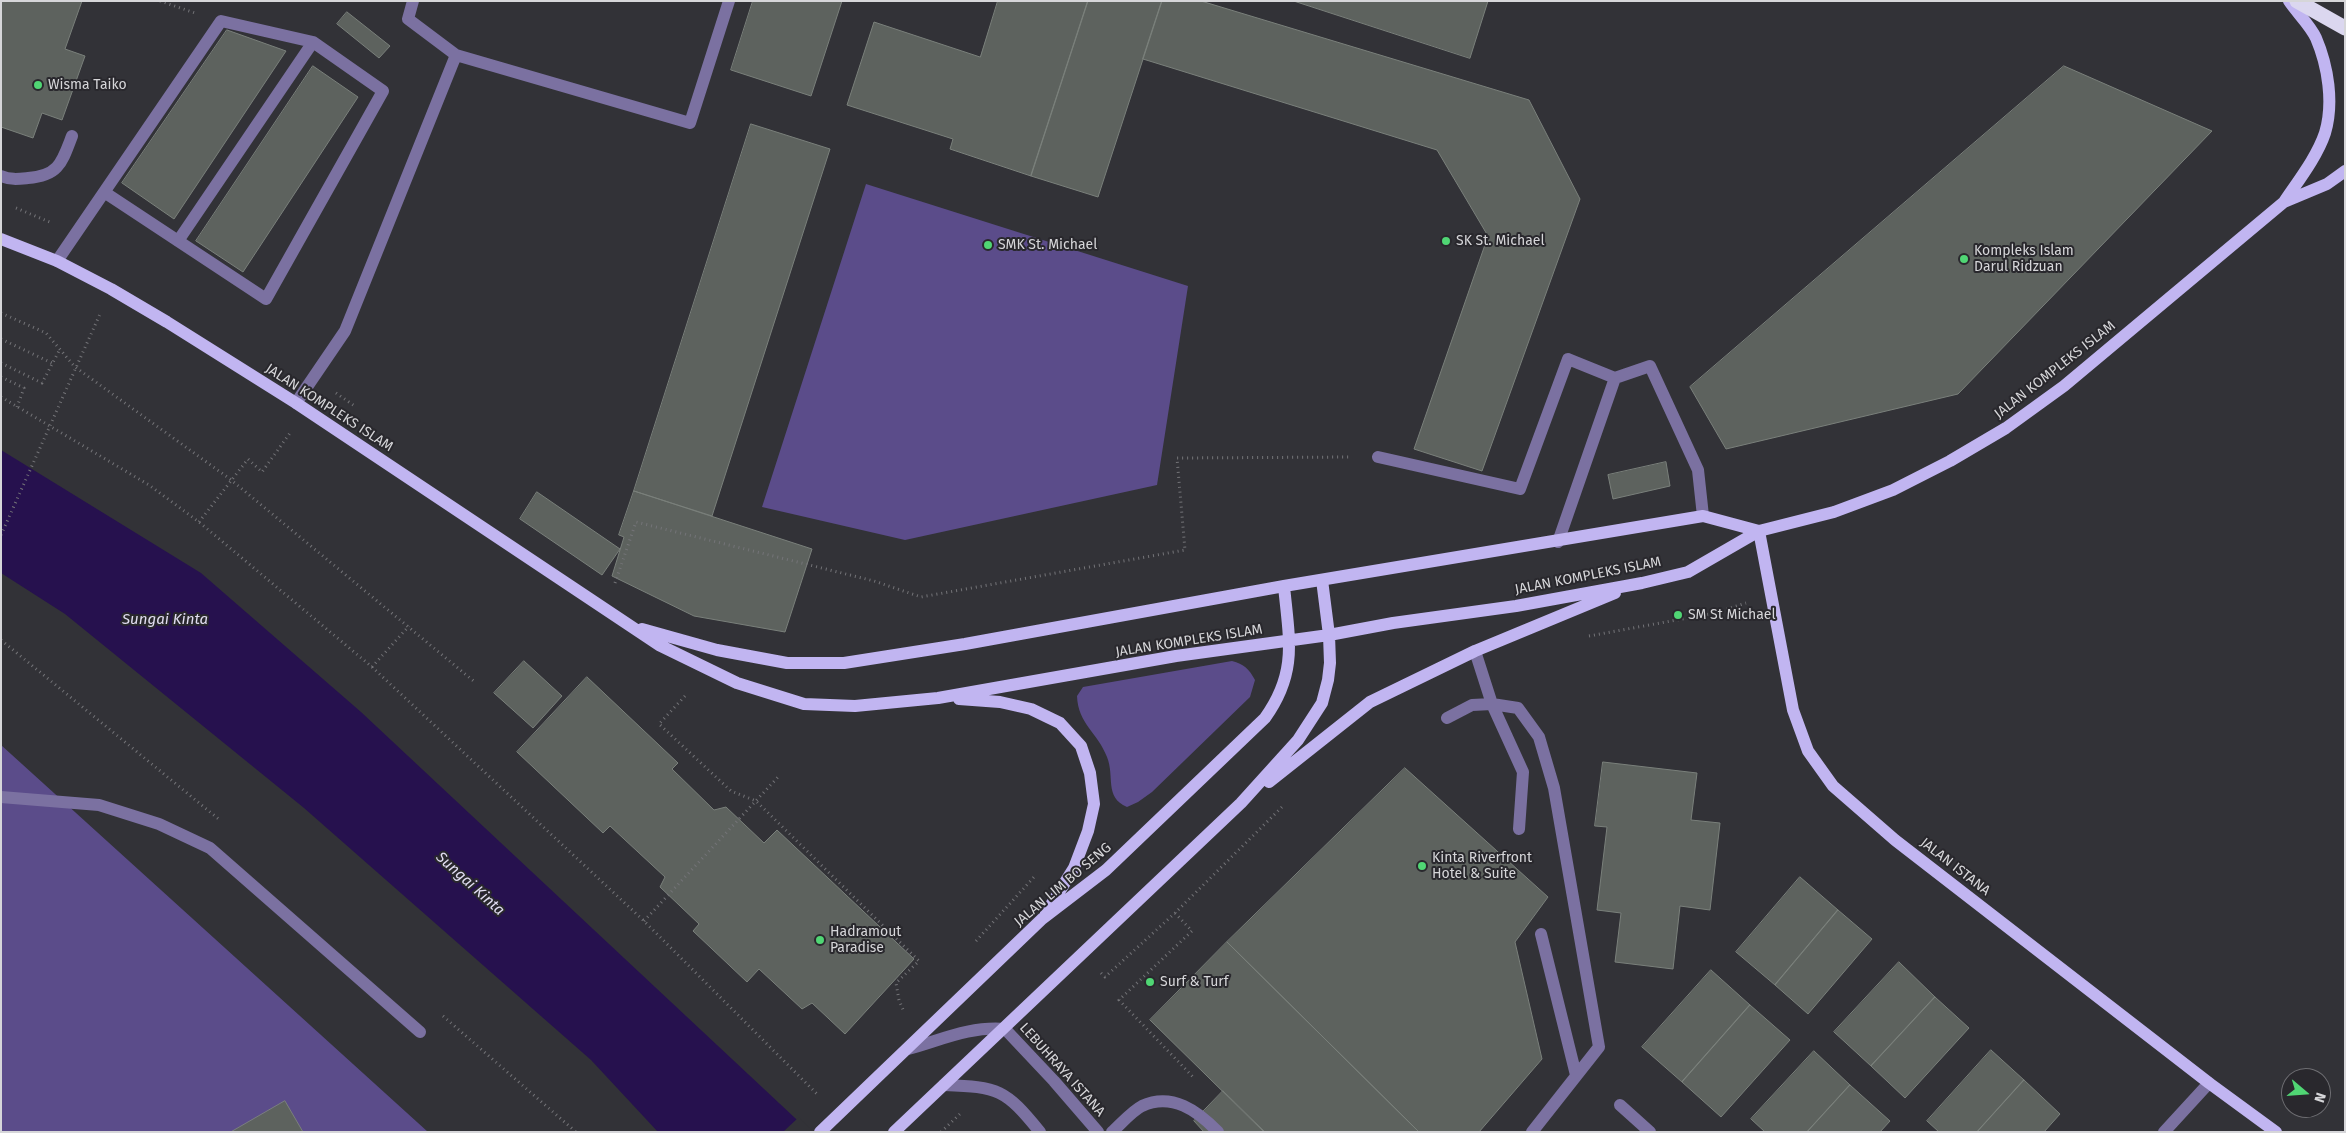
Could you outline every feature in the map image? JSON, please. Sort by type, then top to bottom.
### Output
[{"type":"highway","points":[[2297,1],[2345,28]]},
{"type":"main road","name":"JALAN KOMPLEKS ISLAM","points":[[1,239],[57,261],[111,289],[301,406],[628,625],[659,644],[737,683],[804,704],[855,706],[938,698],[1176,656],[1329,635],[1642,583],[1688,572],[1758,531],[1834,512],[1892,490],[1950,462],[2006,428],[2064,386],[2284,202],[2308,165],[2325,132],[2329,101],[2326,68],[2315,37],[2289,1]]},
{"type":"main road","name":"JALAN KOMPLEKS ISLAM","points":[[2284,202],[2327,184],[2345,171]]},
{"type":"main road","name":"JALAN KOMPLEKS ISLAM","points":[[628,625],[717,650],[787,662],[844,663],[965,644],[1284,586],[1558,542],[1703,516],[1758,531]]},
{"type":"main road","name":"JALAN ISTANA","points":[[1758,531],[1793,710],[1808,751],[1833,786],[1896,840],[2209,1083],[2276,1132]]},
{"type":"main road","points":[[894,1132],[1082,956],[1241,803],[1298,740],[1322,703],[1330,663],[1329,635],[1322,580]]},
{"type":"main road","points":[[1241,803],[1370,702],[1475,650],[1642,583]]},
{"type":"main road","name":"JALAN LIM BO SENG","points":[[820,1132],[1042,919],[1106,870],[1265,718],[1278,700],[1290,659],[1284,586]]},
{"type":"main road","points":[[938,698],[1000,702],[1031,709],[1060,723],[1081,746],[1090,773],[1094,804],[1088,831],[1074,868],[1042,919]]},
{"type":"street","points":[[412,1],[408,19],[456,56],[690,123],[729,1]]},
{"type":"street","points":[[57,261],[76,232],[221,21],[313,42],[383,91],[266,299],[104,192]]},
{"type":"street","points":[[178,240],[313,42]]},
{"type":"street","points":[[301,406],[315,377],[345,331],[456,56]]},
{"type":"street","points":[[1,176],[11,180],[46,177],[63,160],[72,136]]},
{"type":"street","points":[[1378,457],[1520,489],[1568,359],[1615,378],[1650,366],[1698,470],[1703,516]]},
{"type":"street","points":[[1558,542],[1615,378]]},
{"type":"street","points":[[1475,650],[1492,704],[1523,772],[1519,829]]},
{"type":"street","points":[[1447,718],[1472,705],[1492,704],[1518,708],[1539,738],[1554,788],[1599,1047],[1532,1132]]},
{"type":"street","points":[[1,797],[99,805],[159,824],[210,848],[420,1032]]},
{"type":"street","points":[[1541,934],[1576,1075]]},
{"type":"street","points":[[908,1049],[964,1031],[985,1027],[1005,1029]]},
{"type":"street","name":"LEBUHRAYA ISTANA","points":[[1005,1029],[1098,1132]]},
{"type":"street","points":[[2164,1132],[2209,1083]]},
{"type":"street","points":[[944,1085],[983,1086],[1004,1094],[1020,1107],[1040,1132]]},
{"type":"street","points":[[1112,1132],[1141,1106],[1162,1101],[1190,1108],[1202,1115],[1218,1132]]},
{"type":"street","points":[[1620,1105],[1650,1132]]},
{"type":"path","points":[[160,1],[221,21]]},
{"type":"path","points":[[10,206],[76,232]]},
{"type":"path","points":[[1,535],[111,289]]},
{"type":"path","points":[[1,313],[46,333],[59,351],[76,367],[230,480],[476,683]]},
{"type":"path","points":[[1,339],[52,363]]},
{"type":"path","points":[[1,362],[42,384],[59,351]]},
{"type":"path","points":[[1,377],[24,388],[17,407]]},
{"type":"path","points":[[315,377],[363,412]]},
{"type":"path","points":[[1,397],[149,485],[199,522],[372,667],[644,921],[819,1097]]},
{"type":"path","points":[[199,522],[248,459],[262,472],[301,406]]},
{"type":"path","points":[[613,589],[636,522],[874,581],[921,597],[1185,550],[1177,458],[1378,457]]},
{"type":"path","points":[[1585,636],[1715,613],[1771,596]]},
{"type":"path","points":[[372,667],[409,626]]},
{"type":"path","points":[[685,696],[660,724],[731,790],[756,801],[919,961],[896,983],[899,1000],[907,1017]]},
{"type":"path","points":[[644,921],[779,776]]},
{"type":"path","points":[[1082,956],[1105,977],[1175,913],[1286,803]]},
{"type":"path","points":[[970,948],[1038,872]]},
{"type":"path","points":[[1175,913],[1192,931],[1119,1000],[1202,1086]]},
{"type":"path","points":[[941,1132],[963,1111]]},
{"type":"shaded area","points":[[866,184],[1188,286],[1157,485],[905,540],[762,507]]},
{"type":"shaded area","points":[[1232,661],[1246,668],[1255,680],[1250,697],[1152,792],[1127,807],[1120,803],[1115,798],[1111,786],[1107,757],[1078,706],[1077,696],[1083,687]]},
{"type":"shaded area","points":[[1,745],[428,1132],[1,1132]]},
{"type":"water","name":"Sungai Kinta","points":[[1,450],[201,573],[361,712],[810,1132],[658,1132],[591,1060],[304,808],[65,614],[1,573]]},
{"type":"pier","points":[[799,1117],[813,1132],[783,1132]]},
{"type":"building","name":"Wisma Taiko","points":[[1,1],[82,1],[65,49],[85,56],[62,120],[42,113],[33,138],[1,127]]},
{"type":"building","points":[[753,1],[842,1],[811,96],[731,70]]},
{"type":"building","points":[[998,1],[1088,1],[1031,176],[950,149],[953,139],[847,105],[874,22],[980,57]]},
{"type":"building","points":[[1088,1],[1162,1],[1098,197],[1031,176]]},
{"type":"building","points":[[1162,1],[1201,1],[1529,100],[1580,199],[1482,471],[1414,449],[1488,236],[1437,150],[1143,59]]},
{"type":"building","points":[[1294,1],[1488,1],[1470,58]]},
{"type":"building","points":[[347,12],[390,46],[379,58],[337,24]]},
{"type":"building","points":[[227,30],[286,51],[174,219],[122,183]]},
{"type":"building","points":[[313,66],[358,97],[243,272],[196,241]]},
{"type":"building","name":"Kompleks Islam Darul Ridzuan","points":[[2064,66],[2212,131],[1958,394],[1726,449],[1690,387]]},
{"type":"building","points":[[751,124],[830,149],[712,516],[634,491]]},
{"type":"building","points":[[1666,462],[1670,486],[1613,499],[1608,475]]},
{"type":"building","points":[[634,491],[812,549],[785,632],[694,616],[612,576],[624,537],[619,535]]},
{"type":"building","points":[[537,492],[620,549],[602,575],[520,519]]},
{"type":"building","points":[[524,661],[562,696],[533,728],[494,693]]},
{"type":"building","points":[[587,677],[678,763],[672,769],[714,810],[726,807],[764,843],[777,830],[914,959],[845,1034],[812,1003],[802,1009],[759,969],[747,982],[693,931],[699,924],[660,887],[665,877],[610,826],[603,833],[517,752]]},
{"type":"building","points":[[1603,762],[1697,773],[1691,820],[1720,823],[1710,910],[1680,906],[1673,969],[1615,962],[1621,913],[1597,910],[1607,827],[1595,826]]},
{"type":"building","points":[[1405,768],[1548,897],[1515,942],[1542,1059],[1479,1132],[1419,1132],[1227,942]]},
{"type":"building","points":[[1800,877],[1838,910],[1775,985],[1736,952]]},
{"type":"building","points":[[1838,910],[1872,939],[1808,1014],[1775,985]]},
{"type":"building","points":[[1227,942],[1419,1132],[1264,1132],[1150,1020]]},
{"type":"building","points":[[1899,962],[1935,997],[1871,1066],[1834,1032]]},
{"type":"building","points":[[1711,970],[1750,1005],[1682,1082],[1642,1047]]},
{"type":"building","points":[[1935,997],[1969,1028],[1905,1098],[1871,1066]]},
{"type":"building","points":[[1750,1005],[1790,1040],[1721,1117],[1682,1082]]},
{"type":"building","points":[[1991,1050],[2024,1080],[1977,1132],[1939,1132],[1927,1121]]},
{"type":"building","points":[[1814,1051],[1850,1085],[1807,1132],[1765,1132],[1751,1119]]},
{"type":"building","points":[[2024,1080],[2060,1114],[2044,1132],[1977,1132]]},
{"type":"building","points":[[1850,1085],[1890,1121],[1880,1132],[1807,1132]]},
{"type":"building","points":[[1223,1091],[1265,1132],[1204,1132],[1194,1121]]},
{"type":"building","points":[[285,1101],[303,1132],[231,1132]]},
{"type":"place","name":"Wisma Taiko","points":[[38,85]]},
{"type":"place","name":"SK St. Michael","points":[[1446,241]]},
{"type":"place","name":"SMK St. Michael","points":[[988,245]]},
{"type":"place","name":"Kompleks Islam Darul Ridzuan","points":[[1964,259]]},
{"type":"place","name":"SM St Michael","points":[[1678,615]]},
{"type":"place","name":"Kinta Riverfront Hotel & Suite","points":[[1422,866]]},
{"type":"place","name":"Hadramout Paradise","points":[[820,940]]},
{"type":"place","name":"Surf & Turf","points":[[1150,982]]}]
